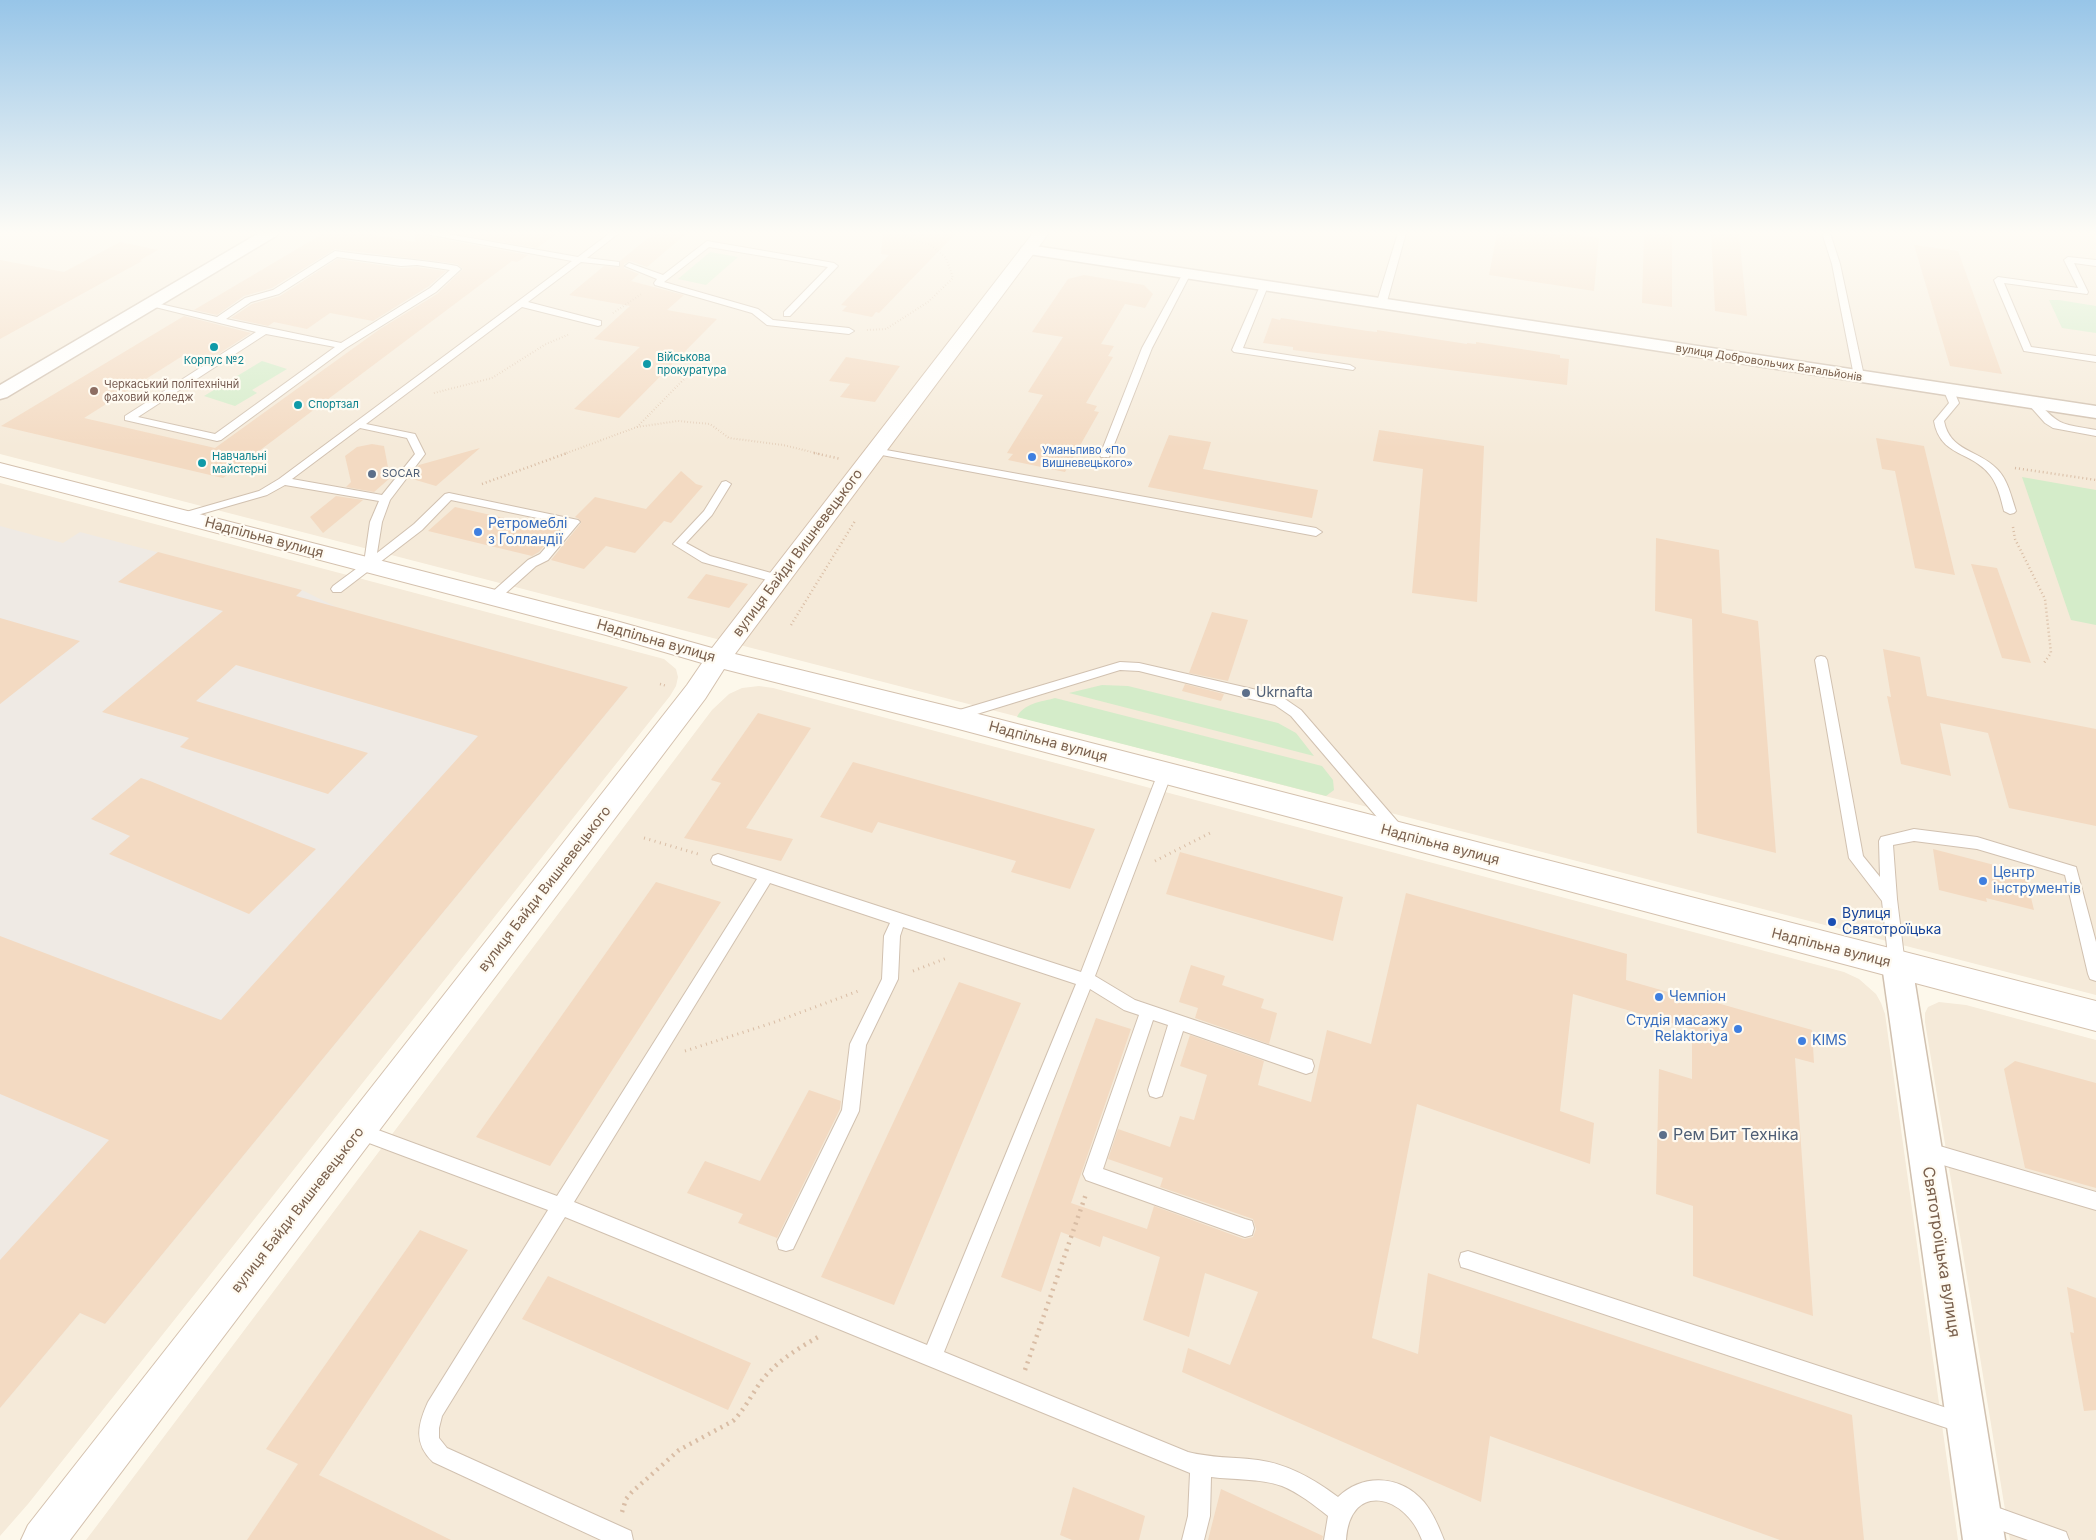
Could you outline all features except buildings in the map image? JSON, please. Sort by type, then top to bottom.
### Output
[{"type":"main road","name":"вулиця Байди Вишневецького","points":[[43,1540],[696,692],[718,659],[778,579],[987,305]]},
{"type":"main road","name":"Надпільна вулиця","points":[[0,469],[494,597],[718,659],[951,717],[2096,1016]]},
{"type":"street","points":[[0,393],[147,305]]},
{"type":"street","name":"вулиця Добровольчих Батальйонів","points":[[1381,305],[2096,412]]},
{"type":"street","name":"Святотроїцька вулиця","points":[[1897,965],[1982,1526]]},
{"type":"lane","points":[[158,305],[264,331],[343,346]]},
{"type":"lane","points":[[220,319],[241,305]]},
{"type":"lane","points":[[264,331],[128,418],[217,438],[343,346],[409,305]]},
{"type":"lane","points":[[183,516],[262,493],[283,481],[518,305]]},
{"type":"lane","points":[[523,305],[598,323]]},
{"type":"lane","points":[[734,305],[755,311],[770,323],[849,332]]},
{"type":"lane","points":[[787,314],[796,305]]},
{"type":"lane","points":[[1105,455],[1147,348],[1170,305]]},
{"type":"lane","points":[[1256,305],[1237,350],[1350,368]]},
{"type":"lane","points":[[1844,305],[1859,376]]},
{"type":"lane","points":[[2008,305],[2026,349],[2096,360]]},
{"type":"lane","points":[[1949,391],[1954,402],[1939,421],[1942,435],[1955,448],[1985,464],[1997,476],[2010,511]]},
{"type":"lane","points":[[2034,402],[2049,421],[2057,426],[2096,433]]},
{"type":"lane","points":[[359,425],[411,436],[420,454],[385,499],[376,522],[369,565]]},
{"type":"lane","points":[[871,458],[1316,532]]},
{"type":"lane","points":[[283,481],[385,499]]},
{"type":"lane","points":[[726,484],[708,513],[679,544],[706,559],[778,579]]},
{"type":"lane","points":[[337,589],[418,526],[449,496],[574,522],[544,557],[532,562],[494,597]]},
{"type":"lane","points":[[1821,660],[1856,858],[1889,900]]},
{"type":"lane","points":[[951,717],[1120,666],[1139,667],[1270,698],[1285,704],[1296,713],[1401,835]]},
{"type":"lane","points":[[932,1357],[1086,980],[1165,773]]},
{"type":"lane","points":[[1897,965],[1889,900],[1886,841],[1914,835],[1977,843],[2071,870],[2096,974]]},
{"type":"lane","points":[[718,860],[1086,980],[1103,987],[1119,1000],[1148,1012],[1306,1066]]},
{"type":"lane","points":[[623,1539],[440,1455],[432,1448],[428,1436],[429,1422],[435,1409],[767,875]]},
{"type":"lane","points":[[786,1242],[845,1122],[852,1099],[858,1044],[890,979],[892,936],[899,919]]},
{"type":"lane","points":[[1148,1012],[1092,1174],[1244,1228]]},
{"type":"lane","points":[[1156,1090],[1177,1022]]},
{"type":"lane","points":[[359,1131],[561,1206],[1202,1466],[1269,1472],[1288,1478],[1316,1493],[1340,1512]]},
{"type":"lane","points":[[1925,1151],[2096,1201]]},
{"type":"lane","points":[[1468,1260],[1968,1425]]},
{"type":"lane","points":[[1193,1540],[1199,1516],[1202,1466]]},
{"type":"lane","points":[[1335,1540],[1334,1530],[1340,1512],[1351,1498],[1366,1490],[1383,1490],[1400,1496],[1416,1509],[1428,1525],[1433,1540]]},
{"type":"lane","points":[[1982,1526],[2058,1540]]},
{"type":"path","points":[[849,332],[886,329],[924,305]]},
{"type":"path","points":[[428,394],[492,378],[546,344]]},
{"type":"path","points":[[637,426],[691,372]]},
{"type":"path","points":[[449,496],[637,426],[678,421],[710,424],[729,438],[871,458]]},
{"type":"path","points":[[1985,464],[2096,480]]},
{"type":"path","points":[[2010,511],[2015,539],[2045,599],[2051,653],[2044,663]]},
{"type":"path","points":[[791,625],[859,515]]},
{"type":"path","points":[[660,684],[667,686]]},
{"type":"path","points":[[1126,875],[1212,832]]},
{"type":"path","points":[[644,838],[718,860]]},
{"type":"path","points":[[651,1062],[772,1023],[981,946]]},
{"type":"path","points":[[1018,1392],[1092,1174]]},
{"type":"path","points":[[623,1539],[623,1506],[632,1492],[679,1450],[733,1421],[772,1370],[792,1352],[822,1334],[839,1318]]},
{"type":"shaded area","points":[[0,305],[2096,305],[2096,995],[0,454]]},
{"type":"shaded area","points":[[0,483],[664,659],[676,669],[678,677],[676,686],[670,696],[28,1504],[0,1536]]},
{"type":"shaded area","points":[[0,526],[63,543],[80,532],[302,590],[338,608],[628,687],[105,1324],[80,1313],[0,1408]]},
{"type":"shaded area","points":[[759,686],[773,688],[1844,972],[1859,979],[1876,994],[1885,1014],[1958,1540],[86,1540],[712,710],[729,694],[742,688]]},
{"type":"shaded area","points":[[1939,1002],[1966,1005],[2096,1040],[2096,1540],[2010,1540],[1925,1022],[1925,1013],[1928,1007]]},
{"type":"green space","points":[[2051,305],[2096,306],[2096,333],[2062,328]]},
{"type":"green space","points":[[262,361],[287,369],[252,390],[257,393],[235,406],[204,396]]},
{"type":"green space","points":[[2022,477],[2096,490],[2096,625],[2071,620]]},
{"type":"green space","points":[[1102,685],[1128,686],[1278,723],[1296,733],[1314,756],[1069,693]]},
{"type":"green space","points":[[1055,698],[1322,766],[1333,780],[1334,790],[1326,796],[1017,717],[1028,706]]},
{"type":"place","name":"Корпус №2","points":[[214,347]]},
{"type":"place","name":"Військова прокуратура","points":[[647,364]]},
{"type":"place","name":"Черкаський політехнічнй фаховий коледж","points":[[94,391]]},
{"type":"place","name":"Спортзал","points":[[298,405]]},
{"type":"place","name":"Уманьпиво «По Вишневецького»","points":[[1032,457]]},
{"type":"place","name":"Навчальні майстерні","points":[[202,463]]},
{"type":"place","name":"SOCAR","points":[[372,474]]},
{"type":"place","name":"Ретромеблі з Голландії","points":[[478,532]]},
{"type":"place","name":"Ukrnafta","points":[[1246,693]]},
{"type":"place","name":"Центр інструментів","points":[[1983,881]]},
{"type":"place","name":"Вулиця Святотроїцька","points":[[1832,922]]},
{"type":"place","name":"Чемпіон","points":[[1659,997]]},
{"type":"place","name":"Студія масажу Relaktoriya","points":[[1738,1029]]},
{"type":"place","name":"KIMS","points":[[1802,1041]]},
{"type":"place","name":"Рем Бит Техніка","points":[[1663,1135]]}]
